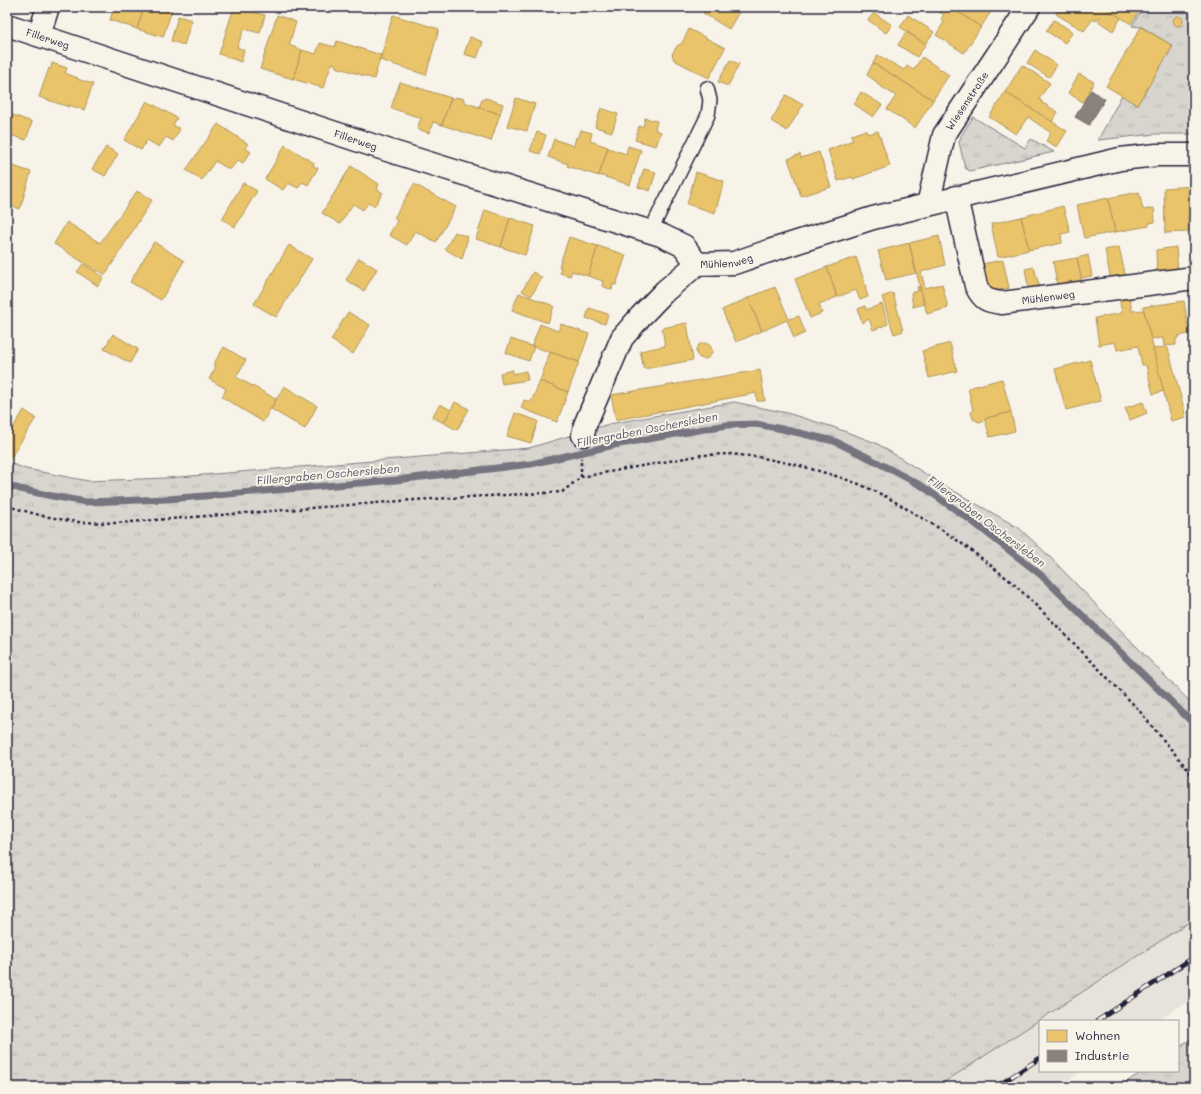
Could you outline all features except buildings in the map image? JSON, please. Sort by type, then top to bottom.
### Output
[{"type":"street","points":[[39,35],[48,7]]},
{"type":"street","name":"Wiesenstraße","points":[[928,205],[944,135],[1029,7]]},
{"type":"street","name":"Fillerweg","points":[[7,24],[390,151],[650,232],[684,246],[697,264]]},
{"type":"street","name":"Mühlenweg","points":[[583,435],[585,425],[622,338],[640,316],[660,296],[697,264],[734,263],[873,218],[1120,158],[1157,155],[1194,155]]},
{"type":"street","name":"Mühlenweg","points":[[956,197],[976,286],[981,295],[989,301],[1002,303],[1194,278]]},
{"type":"lane","points":[[650,232],[708,115],[710,100],[706,88]]},
{"type":"path","points":[[7,506],[43,516],[77,522],[117,523],[406,501],[562,492],[580,477],[702,455],[730,454],[766,458],[797,465],[859,484],[887,497],[947,533],[980,557],[1014,584],[1137,708],[1194,778]]},
{"type":"path","points":[[580,477],[581,460]]},
{"type":"shaded area","points":[[1194,919],[1194,997],[1160,1020],[1039,1020]]},
{"type":"shaded area","points":[[1039,1020],[1039,1072],[1081,1072],[1058,1087],[937,1087]]},
{"type":"green space","points":[[1143,7],[1194,7],[1194,134],[1156,134],[1098,140],[1122,95],[1137,105],[1173,46],[1142,27],[1132,26]]},
{"type":"green space","points":[[973,117],[1025,148],[1031,139],[1054,152],[970,171],[965,168],[959,142]]},
{"type":"green space","points":[[734,402],[787,413],[833,427],[876,443],[945,486],[1019,528],[1048,555],[1194,706],[1194,919],[937,1087],[7,1087],[7,462],[26,469],[88,481],[167,478],[529,448],[609,424]]},
{"type":"green space","points":[[1194,1037],[1194,1087],[1119,1087],[1142,1072],[1179,1072],[1179,1046]]},
{"type":"waterway","name":"Fillergraben Oschersleben","points":[[7,485],[52,496],[86,502],[168,499],[396,480],[531,464],[614,445],[727,425],[756,424],[782,429],[834,441],[869,458],[922,486],[973,522],[1041,575],[1194,724]]},
{"type":"railway","points":[[1099,1020],[1194,957]]},
{"type":"railway","points":[[996,1087],[1039,1059]]}]
